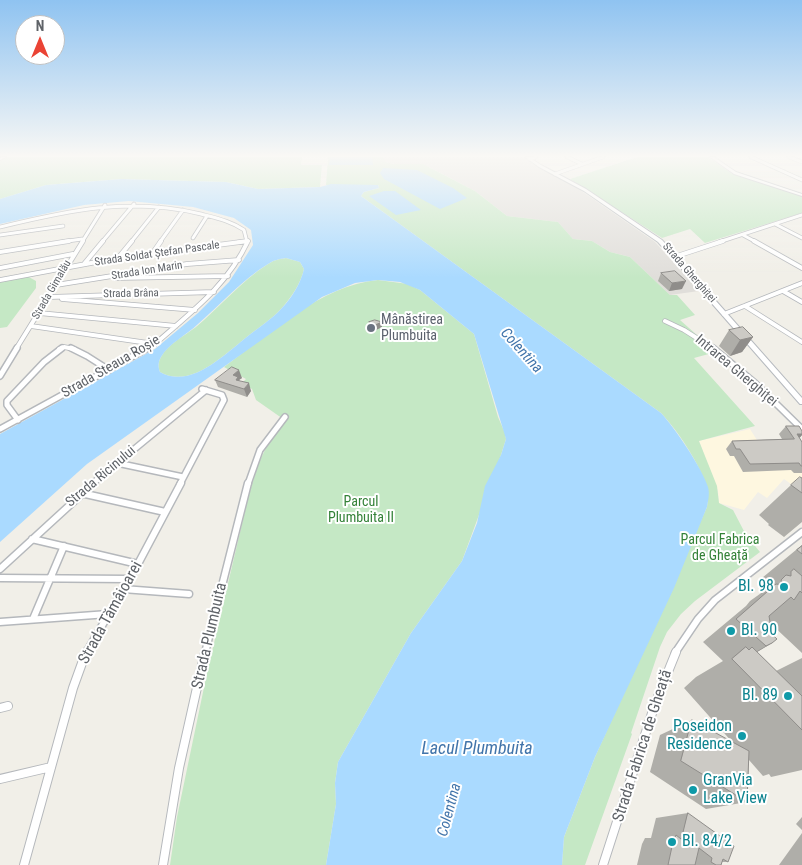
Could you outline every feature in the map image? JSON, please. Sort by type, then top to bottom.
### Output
[{"type":"main road","name":"Strada Gherghiței","points":[[596,197],[660,240],[802,401]]},
{"type":"street","points":[[83,264],[134,204]]},
{"type":"street","points":[[0,227],[62,211],[105,205],[134,204],[183,210],[239,226],[246,232],[248,241]]},
{"type":"street","name":"Strada Gimalău","points":[[0,376],[73,254],[105,205]]},
{"type":"street","points":[[118,258],[159,207]]},
{"type":"street","points":[[152,254],[183,210]]},
{"type":"street","points":[[674,257],[802,215]]},
{"type":"street","points":[[193,238],[207,216]]},
{"type":"street","points":[[776,224],[802,238]]},
{"type":"street","points":[[0,235],[62,226]]},
{"type":"street","points":[[742,235],[802,268]]},
{"type":"street","points":[[0,252],[82,240]]},
{"type":"street","name":"Strada Soldat Ștefan Pascale","points":[[0,280],[118,258],[248,241]]},
{"type":"street","name":"Strada Steaua Roșie","points":[[0,429],[155,344],[214,292],[239,260],[248,241]]},
{"type":"street","points":[[0,268],[73,254]]},
{"type":"street","name":"Strada Ion Marin","points":[[56,285],[188,264],[239,260]]},
{"type":"street","points":[[109,277],[228,276]]},
{"type":"street","points":[[724,314],[802,283]]},
{"type":"street","points":[[783,291],[802,302]]},
{"type":"street","name":"Strada Brâna","points":[[49,297],[214,292]]},
{"type":"street","points":[[49,297],[195,310]]},
{"type":"street","points":[[745,306],[802,342]]},
{"type":"street","points":[[39,313],[177,326]]},
{"type":"street","name":"Intrarea Gherghiței","points":[[665,321],[684,328],[706,342],[802,428]]},
{"type":"street","points":[[31,326],[68,333],[128,338],[155,344]]},
{"type":"street","points":[[18,420],[7,405],[7,401],[60,348],[66,347],[85,355],[109,370]]},
{"type":"street","name":"Strada Ricinului","points":[[0,570],[81,493],[204,389]]},
{"type":"street","name":"Strada Tămâioarei","points":[[24,865],[79,670],[93,639],[138,564],[224,398],[222,395],[204,389]]},
{"type":"street","name":"Strada Plumbuita","points":[[163,865],[186,736],[248,482],[260,450],[285,417]]},
{"type":"street","points":[[117,463],[183,478]]},
{"type":"street","points":[[81,493],[165,512]]},
{"type":"street","name":"Strada Fabrica de Gheață","points":[[603,865],[663,680],[673,656],[698,619],[715,600],[802,532]]},
{"type":"street","points":[[32,539],[138,564]]},
{"type":"street","points":[[33,619],[64,546]]},
{"type":"street","points":[[0,578],[129,579]]},
{"type":"street","points":[[123,589],[189,594]]},
{"type":"street","points":[[0,622],[108,614]]},
{"type":"street","points":[[0,779],[51,767]]},
{"type":"shaded area","points":[[483,197],[591,197],[655,242],[699,291],[670,295],[630,257],[610,252],[592,241],[573,239],[558,222],[507,216]]},
{"type":"shaded area","points":[[750,429],[760,445],[802,443],[802,492],[784,479],[767,498],[758,492],[744,510],[719,503],[718,491],[699,441]]},
{"type":"green space","name":"Parcul Fabrica de Gheață","points":[[363,197],[483,197],[507,216],[558,222],[573,239],[592,241],[610,252],[630,257],[670,295],[677,295],[695,315],[680,320],[716,352],[694,358],[755,426],[699,441],[717,486],[719,503],[733,510],[746,535],[760,552],[695,601],[681,614],[667,632],[660,647],[632,734],[585,865],[562,865],[564,837],[595,757],[707,507],[708,492],[698,465],[674,428],[661,413]]},
{"type":"green space","points":[[599,197],[802,197],[802,213],[705,243],[690,229],[662,238]]},
{"type":"green space","points":[[286,258],[300,262],[304,269],[301,280],[292,295],[274,316],[219,360],[196,373],[172,376],[160,372],[160,359],[172,344],[196,327],[258,271],[272,262]]},
{"type":"green space","points":[[27,276],[36,281],[36,288],[7,327],[0,328],[0,281]]},
{"type":"green space","name":"Parcul Plumbuita II","points":[[378,280],[408,284],[420,290],[474,334],[498,417],[505,433],[506,439],[501,455],[462,561],[411,633],[338,762],[335,783],[336,804],[326,865],[170,865],[177,817],[207,673],[249,494],[259,462],[266,448],[286,421],[256,400],[252,389],[242,383],[246,379],[224,367],[296,313],[316,301],[336,291]]},
{"type":"water","name":"Lacul Plumbuita","points":[[5,197],[363,197],[661,413],[688,448],[705,479],[709,492],[707,507],[674,588],[595,757],[564,837],[562,865],[326,865],[336,804],[335,783],[338,762],[411,633],[462,561],[477,523],[485,486],[501,455],[506,439],[474,334],[420,290],[400,282],[378,280],[355,283],[322,297],[87,464],[0,542],[0,434],[155,349],[198,313],[229,282],[253,245],[251,230],[234,218],[193,207],[129,201],[84,205],[0,224],[0,199]],"holes":[[[286,258],[300,262],[304,269],[298,285],[281,309],[219,360],[196,373],[184,376],[172,376],[160,372],[159,361],[164,352],[194,328],[249,277],[268,264]]]},
{"type":"water","points":[[371,197],[404,197],[421,210],[396,215]]},
{"type":"water","points":[[418,197],[467,198],[440,209]]},
{"type":"building","points":[[675,271],[686,281],[672,283],[661,273]]},
{"type":"building","points":[[375,320],[382,322],[375,325],[369,322]]},
{"type":"building","points":[[743,327],[753,337],[740,340],[729,330]]},
{"type":"building","points":[[232,367],[239,370],[233,375],[238,377],[236,380],[249,383],[244,389],[215,380]]},
{"type":"building","points":[[786,426],[799,426],[802,431],[802,434],[797,434],[802,442],[802,466],[799,463],[750,464],[740,449],[736,449],[732,441],[794,439]]},
{"type":"building","points":[[800,477],[802,478],[802,493],[791,485]]},
{"type":"building","points":[[802,546],[802,554],[797,550]]},
{"type":"building","points":[[794,569],[802,576],[802,593],[800,591],[794,600],[791,597],[769,616],[770,622],[764,627],[777,639],[766,646],[736,619],[776,584],[783,585],[781,580],[786,575],[791,576],[791,572]]},
{"type":"building","points":[[746,647],[749,650],[752,647],[802,696],[802,730],[732,659]]},
{"type":"building","points":[[692,720],[749,751],[747,802],[681,761]]},
{"type":"building","points":[[688,813],[734,846],[728,862],[723,859],[721,865],[716,865],[711,862],[712,858],[699,848],[695,865],[668,865],[673,842],[676,835],[681,839]]},
{"type":"place","name":"Mânăstirea Plumbuita","points":[[371,328]]},
{"type":"place","name":"Bl. 98","points":[[784,587]]},
{"type":"place","name":"Bl. 90","points":[[731,631]]},
{"type":"place","name":"Bl. 89","points":[[788,696]]},
{"type":"place","name":"Poseidon Residence","points":[[742,736]]},
{"type":"place","name":"GranVia Lake View","points":[[693,790]]},
{"type":"place","name":"Bl. 84/2","points":[[672,842]]},
{"type":"water label","name":"Colentina","points":[[521,351]]},
{"type":"water label","name":"Colentina","points":[[450,810]]}]
